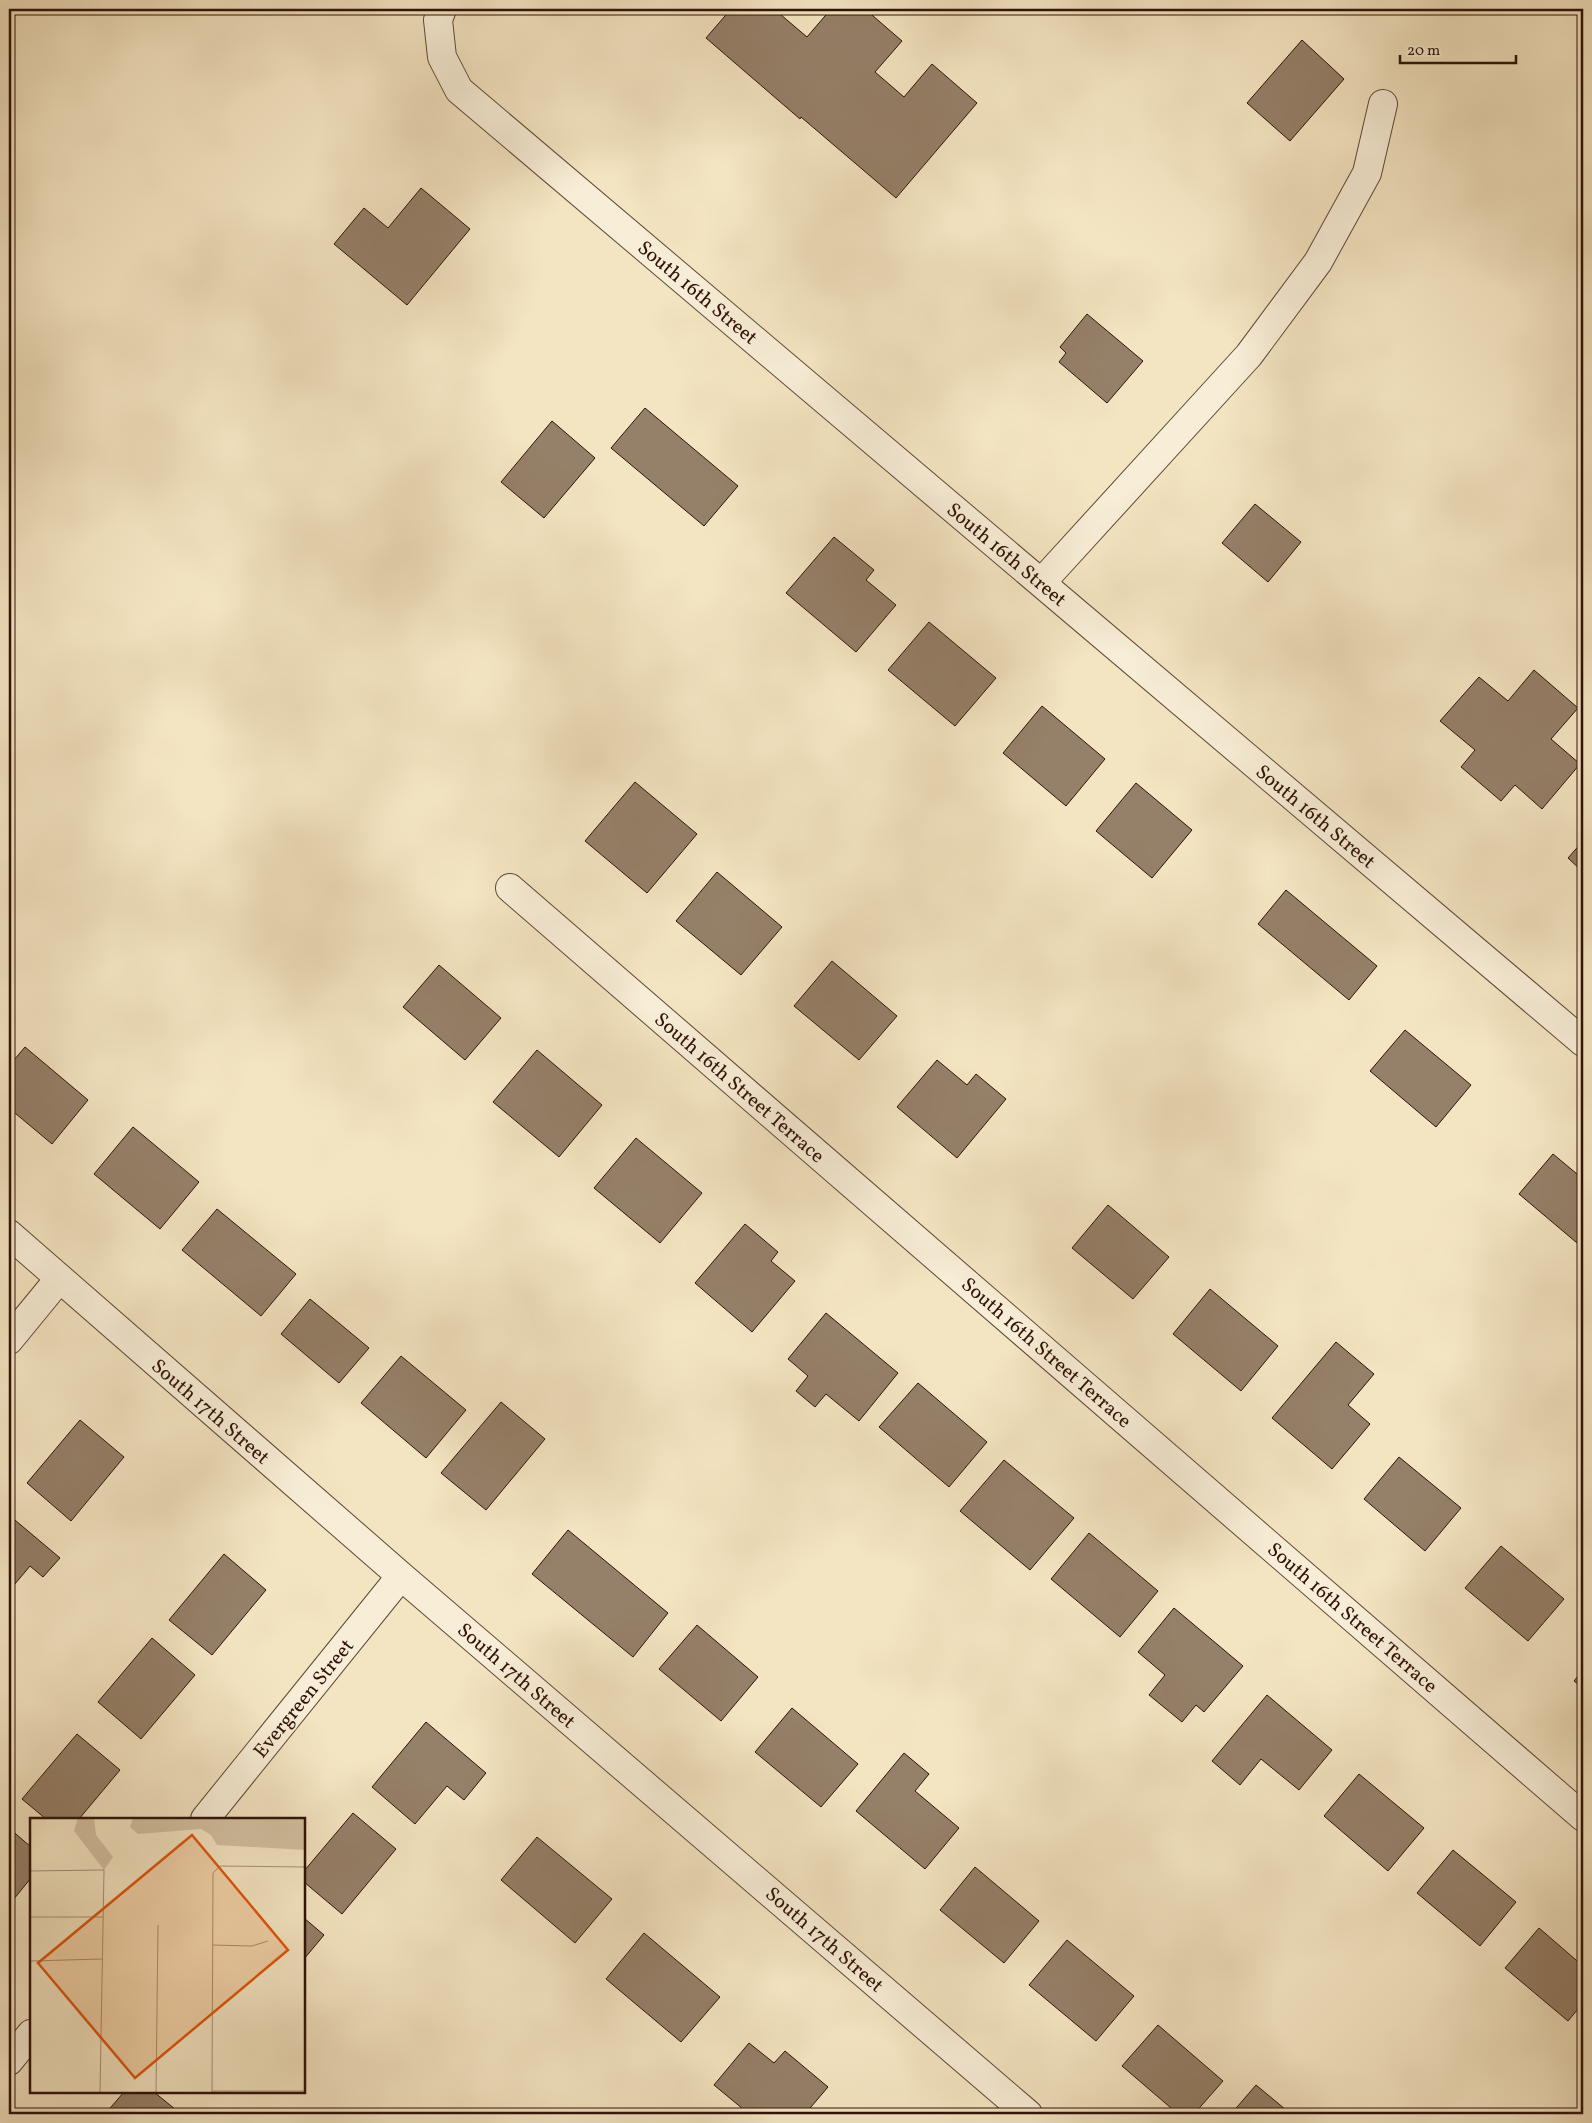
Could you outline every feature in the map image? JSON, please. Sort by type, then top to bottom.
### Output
[{"type":"street","name":"South 16th Street","points":[[442,9],[438,20],[442,57],[459,90],[1583,1042]]},
{"type":"street","points":[[1041,583],[1249,355],[1318,262],[1367,173],[1383,104]]},
{"type":"street","name":"South 16th Street Terrace","points":[[510,888],[1583,1817]]},
{"type":"street","name":"South 17th Street","points":[[9,1234],[401,1576],[1028,2114]]},
{"type":"street","points":[[9,1340],[59,1279]]},
{"type":"street","name":"Evergreen Street","points":[[205,1818],[401,1576]]},
{"type":"street","points":[[9,2061],[30,2035]]},
{"type":"building","points":[[731,9],[774,9],[807,37],[831,9],[865,9],[902,41],[875,72],[904,97],[932,64],[977,103],[896,198],[706,38]]},
{"type":"building","points":[[1302,40],[1344,79],[1290,141],[1247,103]]},
{"type":"building","points":[[421,188],[470,229],[407,305],[334,244],[364,208],[388,228]]},
{"type":"building","points":[[1087,314],[1143,361],[1107,403],[1059,362],[1066,353],[1060,347]]},
{"type":"building","points":[[645,408],[738,486],[704,526],[611,448]]},
{"type":"building","points":[[552,421],[595,458],[544,518],[501,482]]},
{"type":"building","points":[[1255,504],[1301,542],[1268,582],[1222,543]]},
{"type":"building","points":[[834,537],[874,570],[866,580],[896,605],[856,652],[786,593]]},
{"type":"building","points":[[929,622],[996,678],[955,726],[888,670]]},
{"type":"building","points":[[1534,670],[1578,708],[1551,739],[1580,764],[1542,809],[1515,785],[1501,801],[1461,767],[1475,750],[1440,721],[1479,677],[1508,701]]},
{"type":"building","points":[[1042,706],[1105,759],[1066,806],[1003,753]]},
{"type":"building","points":[[635,782],[697,834],[647,893],[585,841]]},
{"type":"building","points":[[1136,783],[1192,830],[1152,878],[1096,831]]},
{"type":"building","points":[[1583,841],[1583,872],[1568,858]]},
{"type":"building","points":[[717,872],[782,927],[741,975],[676,921]]},
{"type":"building","points":[[1286,890],[1377,966],[1349,1000],[1258,924]]},
{"type":"building","points":[[832,961],[897,1016],[859,1060],[794,1006]]},
{"type":"building","points":[[439,965],[501,1018],[465,1060],[403,1007]]},
{"type":"building","points":[[1405,1030],[1471,1085],[1436,1127],[1370,1071]]},
{"type":"building","points":[[25,1047],[88,1100],[52,1144],[9,1108],[9,1066]]},
{"type":"building","points":[[537,1050],[602,1105],[559,1157],[493,1102]]},
{"type":"building","points":[[937,1060],[967,1085],[976,1074],[1006,1099],[957,1158],[897,1107]]},
{"type":"building","points":[[133,1127],[199,1182],[160,1229],[94,1174]]},
{"type":"building","points":[[636,1138],[702,1193],[660,1243],[594,1188]]},
{"type":"building","points":[[1553,1154],[1583,1179],[1583,1248],[1519,1194]]},
{"type":"building","points":[[1108,1205],[1169,1257],[1133,1299],[1072,1248]]},
{"type":"building","points":[[217,1209],[296,1274],[261,1316],[182,1250]]},
{"type":"building","points":[[745,1224],[778,1252],[771,1261],[795,1281],[752,1332],[695,1283]]},
{"type":"building","points":[[1210,1289],[1278,1346],[1241,1391],[1173,1334]]},
{"type":"building","points":[[310,1299],[369,1348],[339,1383],[281,1334]]},
{"type":"building","points":[[826,1313],[898,1373],[859,1421],[826,1394],[815,1407],[796,1391],[808,1376],[788,1359]]},
{"type":"building","points":[[1336,1342],[1374,1374],[1348,1405],[1370,1424],[1332,1469],[1272,1418]]},
{"type":"building","points":[[401,1356],[466,1410],[426,1458],[361,1403]]},
{"type":"building","points":[[918,1383],[987,1442],[949,1487],[879,1427]]},
{"type":"building","points":[[501,1402],[545,1439],[486,1510],[441,1473]]},
{"type":"building","points":[[80,1420],[124,1457],[71,1521],[27,1483]]},
{"type":"building","points":[[1399,1457],[1461,1508],[1425,1551],[1364,1499]]},
{"type":"building","points":[[1004,1460],[1074,1518],[1030,1570],[960,1511]]},
{"type":"building","points":[[9,1515],[60,1558],[43,1577],[30,1566],[9,1591]]},
{"type":"building","points":[[568,1530],[668,1613],[633,1657],[532,1574]]},
{"type":"building","points":[[1089,1533],[1158,1591],[1120,1637],[1051,1579]]},
{"type":"building","points":[[1501,1546],[1564,1599],[1528,1641],[1465,1588]]},
{"type":"building","points":[[224,1554],[266,1590],[212,1655],[169,1620]]},
{"type":"building","points":[[1174,1608],[1243,1666],[1204,1712],[1196,1705],[1182,1722],[1149,1695],[1165,1675],[1138,1652]]},
{"type":"building","points":[[697,1625],[758,1677],[721,1721],[659,1669]]},
{"type":"building","points":[[152,1638],[195,1675],[141,1739],[98,1702]]},
{"type":"building","points":[[1583,1670],[1583,1688],[1574,1681]]},
{"type":"building","points":[[1267,1695],[1332,1750],[1299,1790],[1261,1759],[1240,1785],[1212,1761]]},
{"type":"building","points":[[792,1708],[858,1764],[821,1807],[755,1752]]},
{"type":"building","points":[[426,1722],[486,1773],[464,1800],[447,1786],[415,1824],[372,1787]]},
{"type":"building","points":[[77,1734],[120,1770],[80,1818],[45,1818],[22,1799]]},
{"type":"building","points":[[904,1753],[929,1774],[915,1791],[959,1828],[925,1869],[856,1811]]},
{"type":"building","points":[[1359,1774],[1424,1828],[1388,1871],[1324,1816]]},
{"type":"building","points":[[353,1813],[396,1849],[342,1914],[305,1883],[305,1870]]},
{"type":"building","points":[[9,1828],[30,1846],[30,1879],[9,1905]]},
{"type":"building","points":[[537,1837],[612,1899],[575,1943],[501,1880]]},
{"type":"building","points":[[1453,1850],[1516,1902],[1480,1946],[1417,1893]]},
{"type":"building","points":[[975,1867],[1039,1921],[1004,1963],[940,1910]]},
{"type":"building","points":[[305,1919],[324,1935],[305,1958]]},
{"type":"building","points":[[1539,1928],[1583,1966],[1583,2003],[1568,2021],[1505,1968]]},
{"type":"building","points":[[644,1933],[720,1997],[681,2042],[606,1979]]},
{"type":"building","points":[[1067,1940],[1134,1996],[1096,2041],[1029,1985]]},
{"type":"building","points":[[1158,2025],[1223,2081],[1194,2114],[1178,2114],[1122,2066]]},
{"type":"building","points":[[749,2043],[774,2063],[785,2051],[828,2087],[805,2114],[749,2114],[714,2085]]},
{"type":"building","points":[[1256,2085],[1291,2114],[1231,2114]]},
{"type":"building","points":[[123,2093],[155,2093],[181,2114],[105,2114]]}]
